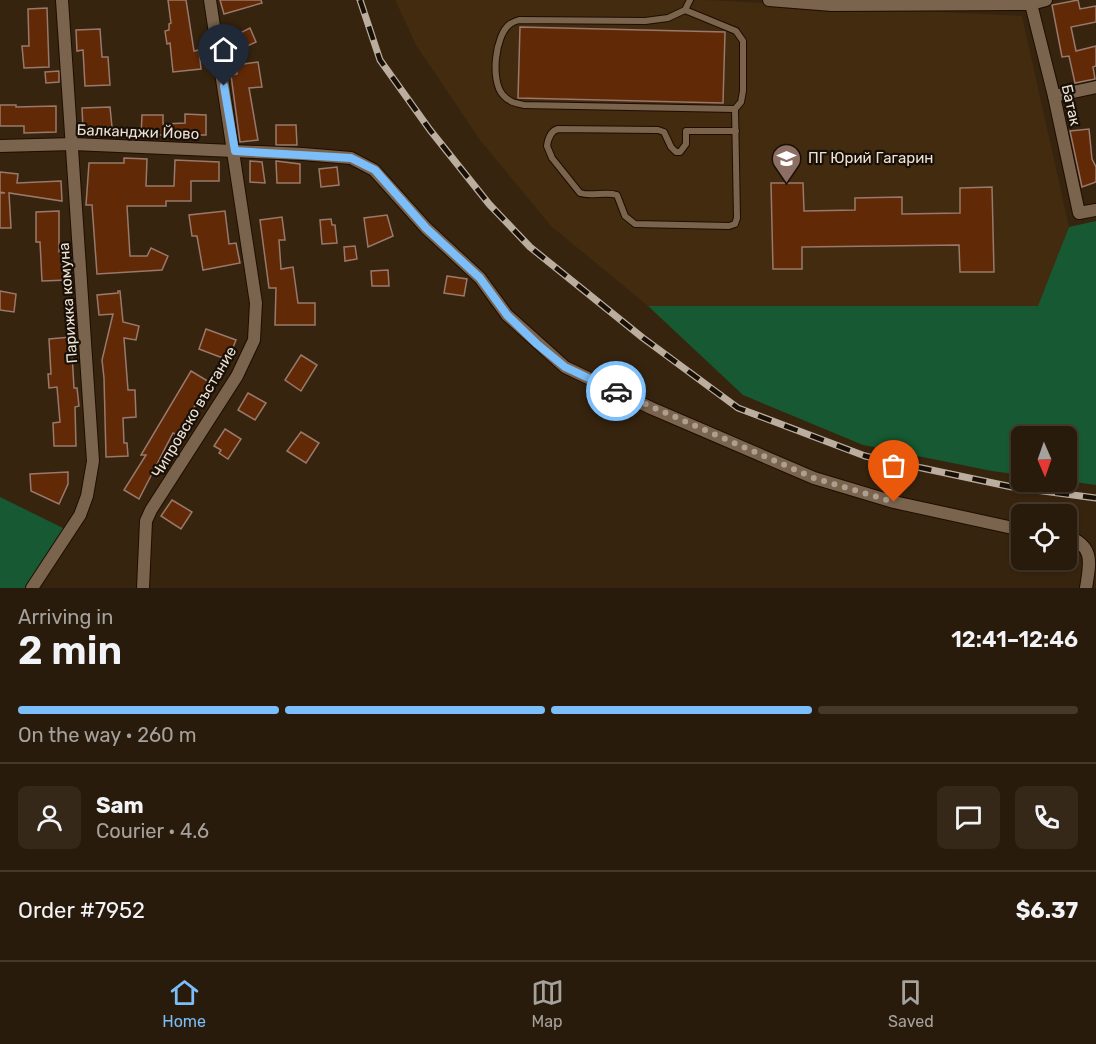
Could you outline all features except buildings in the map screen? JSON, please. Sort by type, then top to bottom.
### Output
[{"type":"street","name":"Парижка комуна","points":[[32,588],[80,515],[87,496],[93,461],[62,0]]},
{"type":"street","name":"Чипровско въстание","points":[[143,588],[147,521],[151,510],[237,376],[254,340],[256,303],[235,151],[210,0]]},
{"type":"street","points":[[769,0],[1031,4],[1046,0]]},
{"type":"street","name":"Батак","points":[[1031,4],[1054,96],[1079,213],[1096,210]]},
{"type":"street","points":[[1054,96],[1096,87]]},
{"type":"street","name":"Балканджи Йово","points":[[0,146],[73,144],[351,158],[375,170],[426,228],[480,278],[507,315],[565,367],[651,408],[814,478],[894,502],[1011,528]]},
{"type":"street","points":[[1077,541],[1083,544],[1088,552],[1090,562],[1086,588]]},
{"type":"lane","points":[[690,0],[685,10],[668,18],[645,21],[519,20],[510,24],[502,34],[496,54],[496,80],[500,93],[510,102],[524,105],[735,110]]},
{"type":"lane","points":[[685,10],[736,31],[743,41],[743,91],[741,102],[735,110],[736,131],[737,218],[735,224],[729,226],[635,224],[625,216],[617,195],[580,193],[552,158],[547,146],[553,130],[558,129],[658,129],[664,132],[676,152],[680,152],[686,144],[686,131],[736,131]]},
{"type":"shaded area","name":"ПГ Юрий Гагарин","points":[[395,0],[705,0],[1022,16],[1069,227],[1039,306],[648,306],[551,226],[480,140],[416,45]]},
{"type":"green space","points":[[1096,221],[1096,485],[1077,482],[1077,426],[1011,426],[1011,474],[863,445],[743,395],[648,306],[1038,306],[1069,227]]},
{"type":"green space","points":[[0,497],[69,531],[32,588],[0,588]]},
{"type":"railway","points":[[360,0],[380,60],[430,130],[489,204],[530,247],[643,338],[738,408],[865,456],[1012,487],[1096,498]]},
{"type":"way so far","points":[[616,391],[814,478],[894,502]]},
{"type":"place","name":"ПГ Юрий Гагарин","points":[[787,184]]},
{"type":"route","points":[[224,86],[235,151],[351,158],[375,170],[426,228],[480,278],[507,315],[537,344],[565,367],[616,391]]}]
